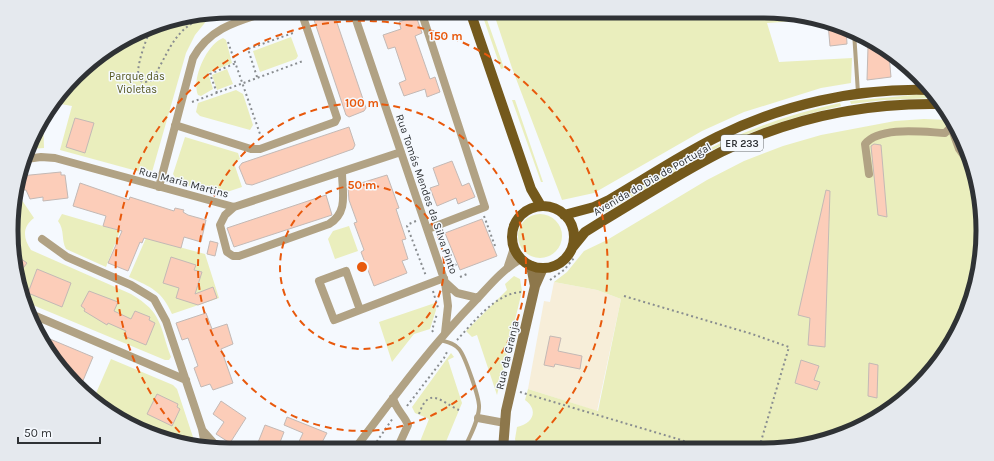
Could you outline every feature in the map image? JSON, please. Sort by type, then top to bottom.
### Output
[{"type":"main road","points":[[472,18],[531,189],[541,206]]},
{"type":"main road","name":"Avenida do Dia de Portugal","points":[[564,215],[594,207],[609,200],[695,149],[742,126],[778,113],[810,103],[858,94],[923,90]]},
{"type":"main road","name":"Avenida do Dia de Portugal","points":[[573,253],[585,232],[703,162],[755,137],[807,120],[860,109],[899,105],[934,104]]},
{"type":"main road","points":[[531,189],[531,208]]},
{"type":"main road","points":[[541,206],[553,208],[564,215],[573,230],[573,253],[560,262],[543,268],[531,266],[522,260],[514,248],[512,234],[516,220],[522,213],[531,208],[541,206]]},
{"type":"main road","points":[[531,266],[535,286]]},
{"type":"main road","name":"Rua da Granja","points":[[503,443],[505,423],[511,389],[535,286],[543,268]]},
{"type":"street","points":[[159,187],[193,58],[200,45],[225,26],[249,18]]},
{"type":"street","points":[[175,125],[251,149],[260,149],[335,122],[337,118],[303,18]]},
{"type":"street","name":"Rua Tomás Mendes da Silva Pinto","points":[[355,18],[445,280],[457,292],[478,298]]},
{"type":"street","points":[[423,18],[485,208],[428,229]]},
{"type":"street","points":[[869,174],[865,144],[870,138],[887,133],[944,133],[949,127]]},
{"type":"street","name":"Rua Maria Martins","points":[[31,157],[41,156],[55,158],[234,207],[401,152]]},
{"type":"street","points":[[234,207],[225,215],[220,225],[227,252],[233,256],[239,256],[329,224],[338,219],[343,209],[342,172]]},
{"type":"street","points":[[42,239],[67,257],[130,285],[154,299],[166,321],[202,429],[204,441]]},
{"type":"street","points":[[508,266],[514,248]]},
{"type":"street","points":[[359,443],[392,398],[445,333],[508,266],[522,260]]},
{"type":"street","points":[[360,310],[346,271],[319,281],[334,320],[445,280],[448,306],[445,333]]},
{"type":"street","points":[[36,316],[186,380]]},
{"type":"street","points":[[392,398],[408,426],[400,443]]},
{"type":"street","points":[[478,418],[505,423]]},
{"type":"street","points":[[202,429],[213,442]]},
{"type":"lane","points":[[854,39],[858,94]]},
{"type":"lane","points":[[440,340],[450,342],[460,350],[478,397],[478,418],[467,443]]},
{"type":"path","points":[[149,34],[138,68],[139,77],[142,81],[147,82],[152,80],[168,48],[184,28],[193,21]]},
{"type":"path","points":[[257,77],[248,49],[293,32]]},
{"type":"path","points":[[228,42],[260,134]]},
{"type":"path","points":[[192,102],[303,61]]},
{"type":"path","points":[[217,93],[210,74],[236,64]]},
{"type":"path","points":[[483,215],[495,246]]},
{"type":"path","points":[[417,221],[409,224],[408,226],[428,279]]},
{"type":"path","points":[[548,282],[567,267],[573,253]]},
{"type":"path","points":[[455,264],[457,268]]},
{"type":"path","points":[[460,277],[467,274]]},
{"type":"path","points":[[432,289],[438,311],[432,330],[433,332]]},
{"type":"path","points":[[457,340],[482,313],[508,296],[522,292]]},
{"type":"path","points":[[624,296],[752,334],[789,347],[760,443]]},
{"type":"path","points":[[376,443],[393,418],[416,396],[451,347]]},
{"type":"path","points":[[511,389],[689,443]]},
{"type":"path","points":[[419,414],[424,403],[432,397],[440,398],[460,410]]},
{"type":"shaded area","points":[[554,282],[597,290],[621,299],[597,411],[528,389],[544,301],[550,302]]},
{"type":"green space","points":[[483,18],[486,18],[504,68],[501,69]]},
{"type":"green space","points":[[495,18],[777,18],[797,21],[767,23],[779,62],[852,58],[851,83],[821,88],[744,112],[702,131],[594,193],[562,200],[512,68]]},
{"type":"green space","name":"Parque das Violetas","points":[[208,19],[195,35],[186,53],[152,172],[148,174],[60,150],[72,106],[60,104],[80,80],[101,62],[124,46],[162,29],[189,22]]},
{"type":"green space","points":[[291,37],[298,56],[296,59],[260,72],[253,51]]},
{"type":"green space","points":[[223,38],[226,40],[232,63],[208,73],[213,89],[201,96],[198,95],[196,88],[197,80],[202,63],[211,47]]},
{"type":"green space","points":[[227,69],[233,84],[217,90],[212,75]]},
{"type":"green space","points":[[236,90],[243,94],[253,125],[250,130],[200,116],[196,112],[198,103]]},
{"type":"green space","points":[[914,95],[927,95],[930,98],[884,100],[851,104],[850,101]]},
{"type":"green space","points":[[512,100],[515,100],[543,182],[541,182]]},
{"type":"green space","points":[[840,103],[841,106],[800,116],[740,137],[684,165],[682,163],[739,135],[759,127]]},
{"type":"green space","points":[[924,119],[945,120],[965,162],[972,189],[976,217],[976,244],[972,272],[960,312],[948,337],[940,349],[923,371],[904,390],[870,415],[845,427],[818,436],[777,443],[516,443],[517,427],[527,423],[533,412],[532,408],[525,400],[528,389],[598,411],[621,299],[597,290],[554,282],[567,272],[584,251],[607,240],[707,180],[744,161],[783,146],[821,135],[895,121]]},
{"type":"green space","points":[[43,130],[44,148],[34,149]]},
{"type":"green space","points":[[185,137],[238,153],[240,159],[234,163],[242,187],[221,194],[178,183],[173,174]]},
{"type":"green space","points":[[674,168],[676,171],[602,214],[601,211]]},
{"type":"green space","points":[[21,198],[34,218],[27,225],[25,233],[26,241],[31,250],[131,294],[149,307],[155,314],[162,328],[171,357],[169,360],[165,360],[31,304],[22,272],[18,244],[18,217]]},
{"type":"green space","points":[[62,214],[120,231],[106,267],[66,249],[62,228],[58,221]]},
{"type":"green space","points":[[536,214],[544,214],[549,215],[556,220],[561,227],[561,245],[556,252],[549,257],[536,258],[528,255],[521,248],[518,240],[518,232],[521,224],[528,217]]},
{"type":"green space","points":[[349,226],[358,251],[335,259],[328,239],[333,231]]},
{"type":"green space","points":[[146,238],[205,254],[219,298],[172,314],[160,295],[150,287],[129,277]]},
{"type":"green space","points":[[514,276],[520,279],[522,291],[497,395],[477,335],[472,337],[466,331],[507,290],[505,284]]},
{"type":"green space","points":[[435,303],[436,310],[430,329],[414,334],[392,362],[379,322]]},
{"type":"green space","points":[[451,353],[454,357],[448,360],[462,403],[445,443],[419,443],[429,419],[415,413],[412,407]]},
{"type":"green space","points":[[111,359],[173,385],[177,389],[194,440],[176,436],[149,427],[124,415],[95,394]]},
{"type":"building","points":[[313,18],[335,18],[366,108],[364,111],[349,117],[346,115]]},
{"type":"building","points":[[410,18],[417,18],[422,33],[415,36],[430,79],[435,77],[440,92],[427,97],[425,89],[404,96],[399,83],[406,80],[395,47],[388,49],[383,35],[401,29],[399,22]]},
{"type":"building","points":[[828,28],[846,35],[847,44],[830,46]]},
{"type":"building","points":[[868,47],[872,47],[889,59],[891,77],[867,80]]},
{"type":"building","points":[[75,118],[94,123],[85,153],[66,147]]},
{"type":"building","points":[[349,127],[355,145],[353,149],[252,185],[246,184],[239,167],[242,163]]},
{"type":"building","points":[[874,144],[881,145],[887,217],[878,215],[871,146]]},
{"type":"building","points":[[452,161],[462,186],[469,183],[475,197],[458,204],[456,198],[437,206],[430,188],[439,185],[433,168]]},
{"type":"building","points":[[61,172],[61,175],[65,175],[68,198],[43,201],[43,197],[30,199],[26,190],[22,190],[25,175]]},
{"type":"building","points":[[387,175],[399,208],[396,209],[406,239],[402,240],[408,259],[402,261],[407,273],[374,286],[361,252],[364,250],[354,223],[357,222],[349,200],[348,187]]},
{"type":"building","points":[[80,183],[129,200],[130,197],[174,211],[175,208],[184,210],[183,212],[188,215],[206,220],[201,242],[184,237],[181,248],[144,238],[142,243],[140,242],[128,271],[108,263],[122,231],[103,226],[106,216],[73,206]]},
{"type":"building","points":[[826,190],[830,191],[825,347],[808,345],[810,318],[798,315]]},
{"type":"building","points":[[326,195],[332,215],[234,247],[227,228]]},
{"type":"building","points":[[482,219],[497,256],[460,270],[445,233]]},
{"type":"building","points":[[210,241],[218,243],[215,256],[207,254]]},
{"type":"building","points":[[171,257],[196,265],[194,270],[202,272],[195,294],[213,287],[217,298],[198,305],[176,298],[179,288],[163,283]]},
{"type":"building","points":[[20,258],[27,263],[22,270]]},
{"type":"building","points":[[37,269],[71,283],[62,307],[28,293]]},
{"type":"building","points":[[89,291],[118,302],[114,311],[131,319],[135,311],[150,317],[149,320],[155,323],[146,345],[124,336],[126,331],[108,323],[107,325],[84,311],[85,309],[81,306]]},
{"type":"building","points":[[206,313],[212,329],[227,324],[233,344],[221,349],[233,383],[213,390],[210,384],[201,387],[194,368],[198,366],[188,338],[182,340],[176,323]]},
{"type":"building","points":[[550,336],[561,338],[558,351],[582,356],[580,369],[555,364],[554,367],[544,365]]},
{"type":"building","points":[[46,337],[93,357],[82,383],[62,360]]},
{"type":"building","points":[[801,360],[819,366],[814,380],[820,382],[817,390],[795,383]]},
{"type":"building","points":[[869,363],[878,365],[877,398],[868,396]]},
{"type":"building","points":[[157,394],[178,404],[177,407],[180,409],[172,426],[147,414]]},
{"type":"building","points":[[221,401],[246,418],[230,443],[216,434],[224,422],[213,414]]},
{"type":"building","points":[[287,417],[327,433],[322,443],[298,443],[303,433],[284,425]]},
{"type":"building","points":[[265,425],[284,432],[280,443],[258,443]]}]
